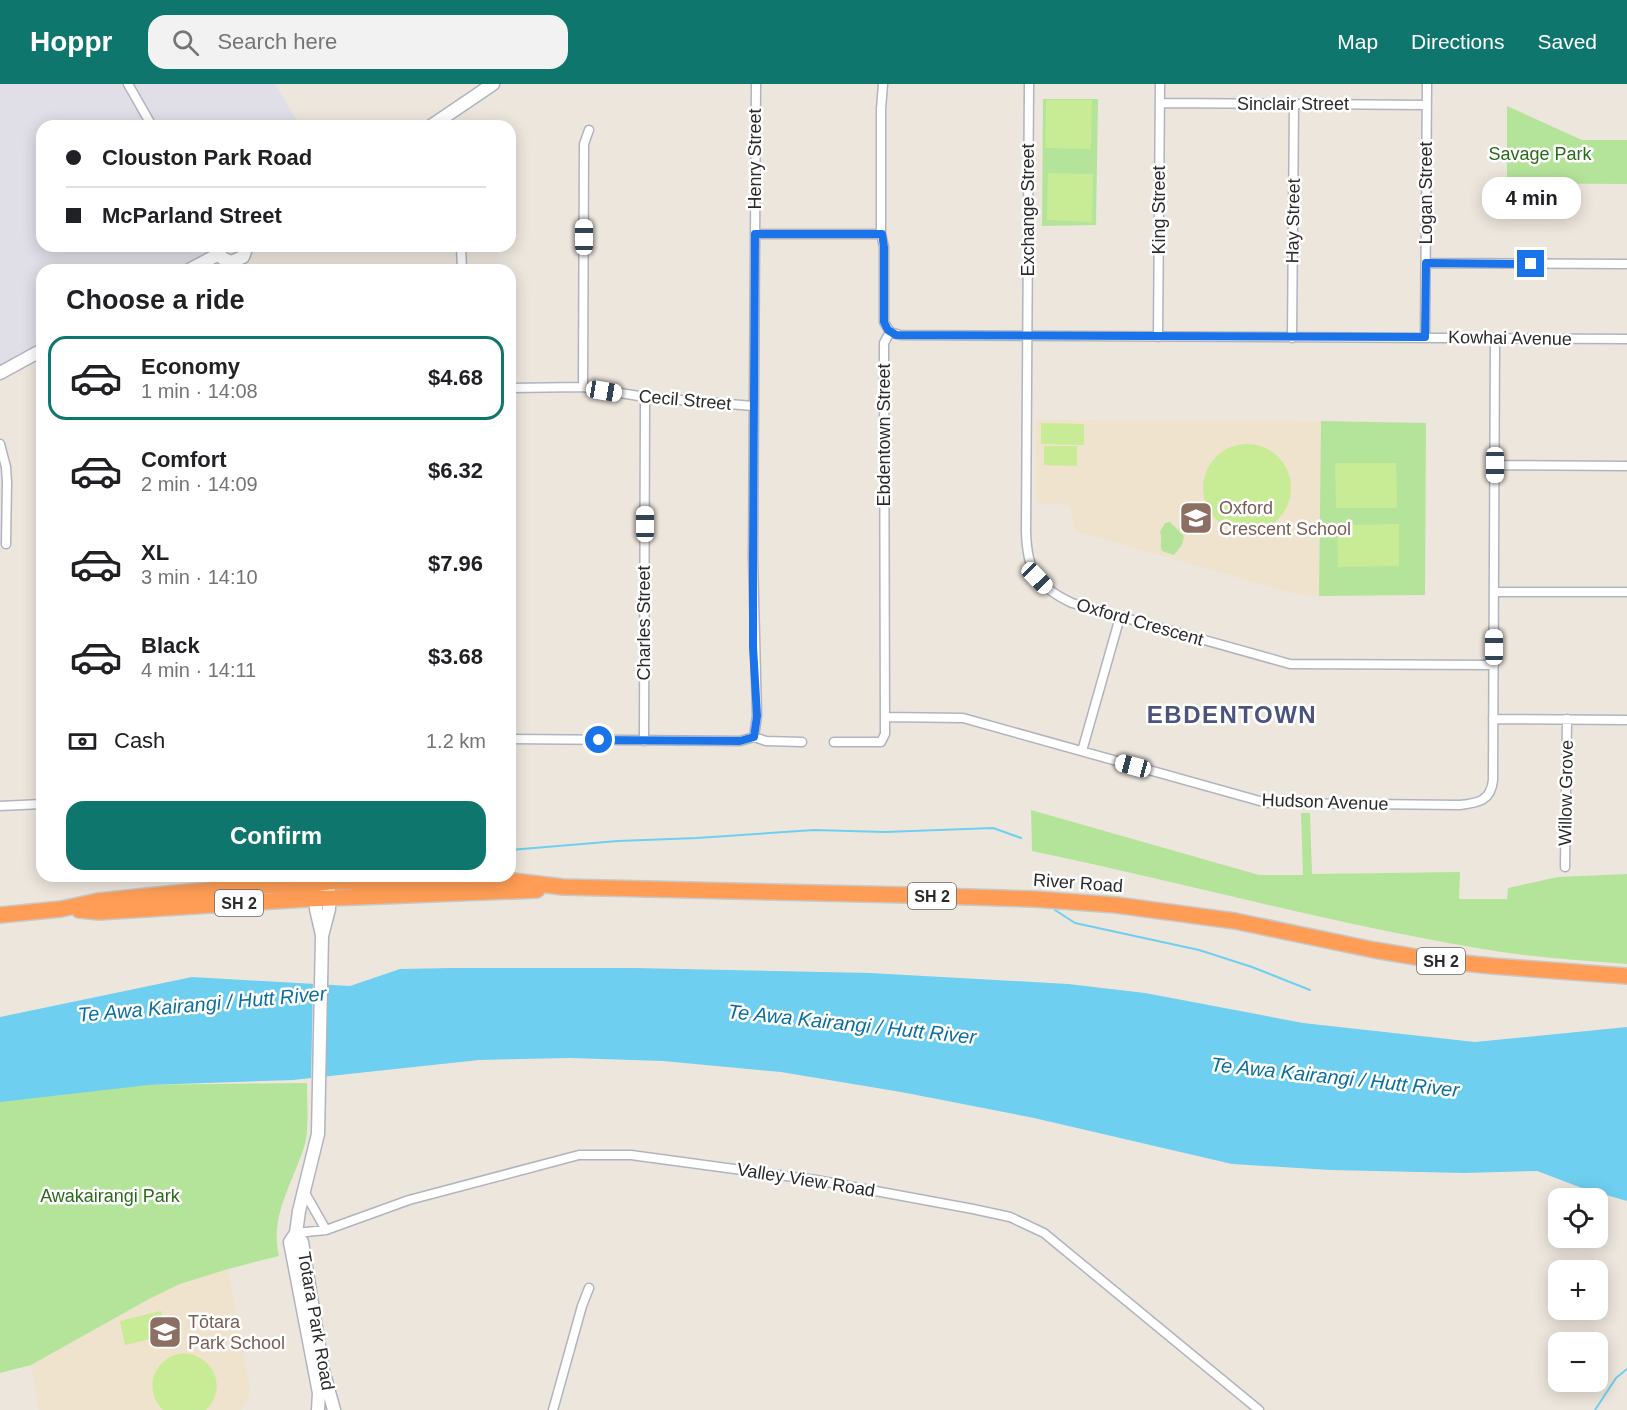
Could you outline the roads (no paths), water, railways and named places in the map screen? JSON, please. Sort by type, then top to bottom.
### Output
[{"type":"highway","name":"River Road","points":[[516,881],[563,887],[928,896],[1116,905],[1235,921],[1374,950],[1442,961],[1627,975]]},
{"type":"highway","name":"River Road","points":[[0,915],[61,909],[99,912],[323,886],[476,882]]},
{"type":"street","points":[[128,84],[149,120]]},
{"type":"street","points":[[440,120],[493,84]]},
{"type":"street","name":"Henry Street","points":[[754,737],[757,716],[753,647],[756,84]]},
{"type":"street","name":"Ebdentown Street","points":[[834,742],[881,742],[885,734],[884,343],[890,332],[884,322],[881,109],[883,84]]},
{"type":"street","name":"Exchange Street","points":[[1028,336],[1029,84]]},
{"type":"street","name":"King Street","points":[[1158,337],[1160,84]]},
{"type":"street","name":"Logan Street","points":[[1425,337],[1426,84]]},
{"type":"street","name":"Sinclair Street","points":[[1160,103],[1426,105]]},
{"type":"street","name":"Hay Street","points":[[1292,338],[1294,104]]},
{"type":"street","points":[[583,387],[584,144],[589,130]]},
{"type":"street","points":[[755,234],[882,234]]},
{"type":"street","points":[[198,264],[215,252]]},
{"type":"street","points":[[219,252],[222,258],[239,264]]},
{"type":"street","points":[[1426,263],[1627,264]]},
{"type":"street","name":"Kowhai Avenue","points":[[890,332],[900,335],[1627,339]]},
{"type":"street","name":"Oxford Crescent","points":[[1028,336],[1027,558],[1037,578],[1057,596],[1072,603],[1290,664],[1494,666]]},
{"type":"street","points":[[1495,338],[1493,719],[1627,720]]},
{"type":"street","points":[[0,373],[36,353]]},
{"type":"street","name":"Cecil Street","points":[[516,388],[583,387],[645,397],[753,406]]},
{"type":"street","name":"Charles Street","points":[[644,741],[645,397]]},
{"type":"street","points":[[0,444],[8,482],[6,544]]},
{"type":"street","points":[[1495,465],[1627,466]]},
{"type":"street","points":[[1494,592],[1627,592]]},
{"type":"street","points":[[1082,751],[1120,617]]},
{"type":"street","name":"Hudson Avenue","points":[[885,717],[963,718],[1267,803],[1460,805],[1477,803],[1486,798],[1491,791],[1493,719]]},
{"type":"street","name":"Willow Grove","points":[[1565,867],[1567,719]]},
{"type":"street","points":[[516,739],[740,741],[754,737],[766,741],[802,742]]},
{"type":"street","points":[[0,806],[36,804]]},
{"type":"street","name":"Totara Park Road","points":[[318,1410],[319,1393],[290,1242],[296,1233],[299,1211],[318,1134],[322,936],[316,909],[323,886]]},
{"type":"street","name":"Valley View Road","points":[[296,1233],[327,1230],[409,1200],[579,1155],[630,1155],[816,1180],[974,1209],[1010,1217],[1044,1233],[1259,1410]]},
{"type":"street","points":[[305,1193],[327,1230]]},
{"type":"street","name":"Totara Park Road","points":[[296,1233],[302,1242],[323,1370],[334,1410]]},
{"type":"street","points":[[553,1410],[589,1288]]},
{"type":"water","name":"Te Awa Kairangi / Hutt River","points":[[634,968],[870,973],[1068,984],[1145,993],[1303,1023],[1475,1042],[1627,1027],[1627,1201],[1608,1196],[1608,1188],[1582,1188],[1537,1171],[1464,1173],[1330,1170],[1232,1164],[1034,1118],[901,1092],[781,1072],[663,1061],[570,1058],[479,1060],[293,1080],[148,1085],[0,1102],[0,1017],[192,977],[350,986],[400,969]]},
{"type":"waterway","points":[[516,850],[618,841],[814,830],[885,832],[993,828],[1021,838]]},
{"type":"waterway","points":[[1055,910],[1075,923],[1199,950],[1252,967],[1310,990]]},
{"type":"waterway","points":[[1595,1410],[1616,1378],[1627,1369]]},
{"type":"place","name":"Oxford Crescent School","points":[[1196,518]]},
{"type":"place","name":"Tōtara Park School","points":[[165,1332]]},
{"type":"district","name":"EBDENTOWN","points":[[1232,714]]},
{"type":"park label","name":"Savage Park","points":[[1540,154]]},
{"type":"park label","name":"Awakairangi Park","points":[[110,1196]]}]
